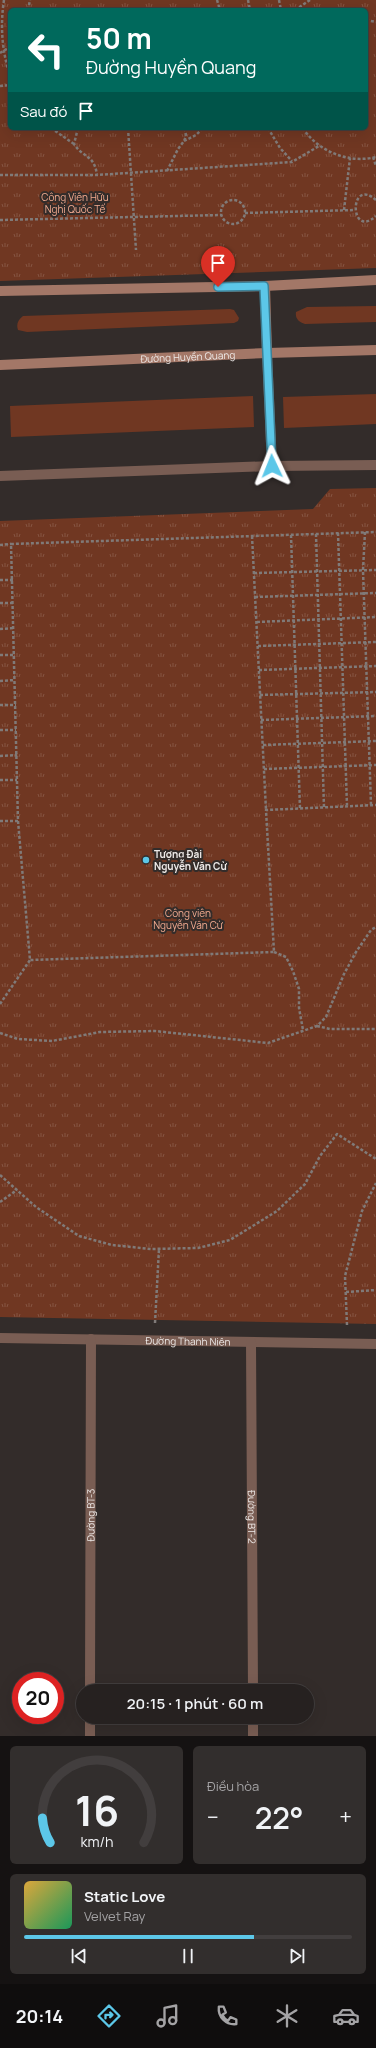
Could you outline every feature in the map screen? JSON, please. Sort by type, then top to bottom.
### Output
[{"type":"street","points":[[0,291],[264,286],[376,280]]},
{"type":"street","points":[[264,286],[272,466]]},
{"type":"street","name":"Đường Huyền Quang","points":[[0,365],[268,353],[376,350]]},
{"type":"street","points":[[0,476],[272,466],[376,465]]},
{"type":"street","name":"Đường Thanh Niên","points":[[0,1338],[376,1344]]},
{"type":"street","name":"Đường BT-3","points":[[90,1684],[91,1339]]},
{"type":"street","name":"Đường BT-2","points":[[251,1342],[253,1684]]},
{"type":"street","points":[[90,1724],[90,1736]]},
{"type":"street","points":[[253,1724],[253,1736]]},
{"type":"path","points":[[4,0],[1,10],[1,32],[3,51],[8,69]]},
{"type":"path","points":[[298,8],[307,1]]},
{"type":"path","points":[[0,53],[8,48]]},
{"type":"path","points":[[54,130],[74,144],[80,153],[91,158],[96,165],[97,175]]},
{"type":"path","points":[[74,144],[78,130]]},
{"type":"path","points":[[128,130],[136,250]]},
{"type":"path","points":[[167,172],[175,153],[184,141],[186,136],[185,130]]},
{"type":"path","points":[[184,141],[196,135],[201,130]]},
{"type":"path","points":[[269,130],[280,148],[292,162]]},
{"type":"path","points":[[305,130],[319,146],[331,153],[350,158],[375,157],[376,166]]},
{"type":"path","points":[[0,175],[97,175],[167,172],[292,162],[319,146]]},
{"type":"path","points":[[344,210],[350,158]]},
{"type":"path","points":[[376,200],[371,196],[364,196],[357,200],[354,210],[357,216],[363,220],[372,219],[376,216]]},
{"type":"path","points":[[234,200],[241,203],[245,213],[241,221],[234,225],[226,223],[221,215],[223,205],[234,200]]},
{"type":"path","points":[[245,213],[354,210]]},
{"type":"path","points":[[0,220],[221,215]]},
{"type":"path","points":[[365,532],[363,570],[370,805]]},
{"type":"path","points":[[0,545],[376,532]]},
{"type":"path","points":[[338,533],[347,806]]},
{"type":"path","points":[[316,534],[324,808]]},
{"type":"path","points":[[291,535],[300,809]]},
{"type":"path","points":[[252,536],[274,952]]},
{"type":"path","points":[[0,1004],[30,960],[18,821],[12,544]]},
{"type":"path","points":[[254,573],[376,570]]},
{"type":"path","points":[[0,580],[13,580]]},
{"type":"path","points":[[256,597],[376,593]]},
{"type":"path","points":[[0,603],[13,603]]},
{"type":"path","points":[[256,622],[376,617]]},
{"type":"path","points":[[0,629],[14,628]]},
{"type":"path","points":[[258,646],[376,642]]},
{"type":"path","points":[[0,655],[14,655]]},
{"type":"path","points":[[259,670],[376,666]]},
{"type":"path","points":[[0,681],[15,680]]},
{"type":"path","points":[[260,695],[376,692]]},
{"type":"path","points":[[0,705],[16,705]]},
{"type":"path","points":[[261,720],[376,716]]},
{"type":"path","points":[[0,730],[16,730]]},
{"type":"path","points":[[263,745],[376,741]]},
{"type":"path","points":[[0,756],[17,755]]},
{"type":"path","points":[[264,770],[376,765]]},
{"type":"path","points":[[0,780],[17,780]]},
{"type":"path","points":[[266,810],[376,805]]},
{"type":"path","points":[[0,821],[18,821]]},
{"type":"path","points":[[317,1026],[326,1017],[344,974],[356,952],[371,930],[376,927]]},
{"type":"path","points":[[30,960],[274,952],[286,957],[293,971],[299,989],[299,1008],[303,1030]]},
{"type":"path","points":[[0,1033],[18,1039],[52,1041],[100,1032],[155,1031],[268,1043],[317,1026],[330,1029],[376,1029]]},
{"type":"path","points":[[0,1174],[36,1207],[79,1236],[112,1245],[159,1249],[198,1248],[230,1240],[277,1211],[305,1184],[320,1156],[337,1134],[376,1159]]},
{"type":"path","points":[[347,1326],[346,1276],[362,1211],[376,1183]]},
{"type":"path","points":[[0,1202],[17,1190]]},
{"type":"path","points":[[153,1340],[159,1249]]},
{"type":"path","points":[[346,1292],[376,1290]]},
{"type":"green space","name":"Công Viên Hữu Nghị Quốc Tế","points":[[0,0],[376,0],[376,268],[0,281]]},
{"type":"green space","points":[[376,306],[376,322],[305,324],[296,317],[296,312],[307,307]]},
{"type":"green space","points":[[234,310],[239,318],[238,321],[234,323],[27,332],[18,330],[17,326],[23,316]]},
{"type":"green space","points":[[376,394],[376,424],[284,428],[283,397]]},
{"type":"green space","points":[[253,396],[254,427],[11,437],[10,406]]},
{"type":"green space","name":"Công viên Nguyễn Văn Cừ","points":[[376,488],[376,1324],[0,1317],[0,521],[313,509],[330,489]]},
{"type":"place","name":"Tượng Đài Nguyễn Văn Cừ","points":[[146,860]]},
{"type":"route","points":[[218,287],[264,286],[272,466]]}]
